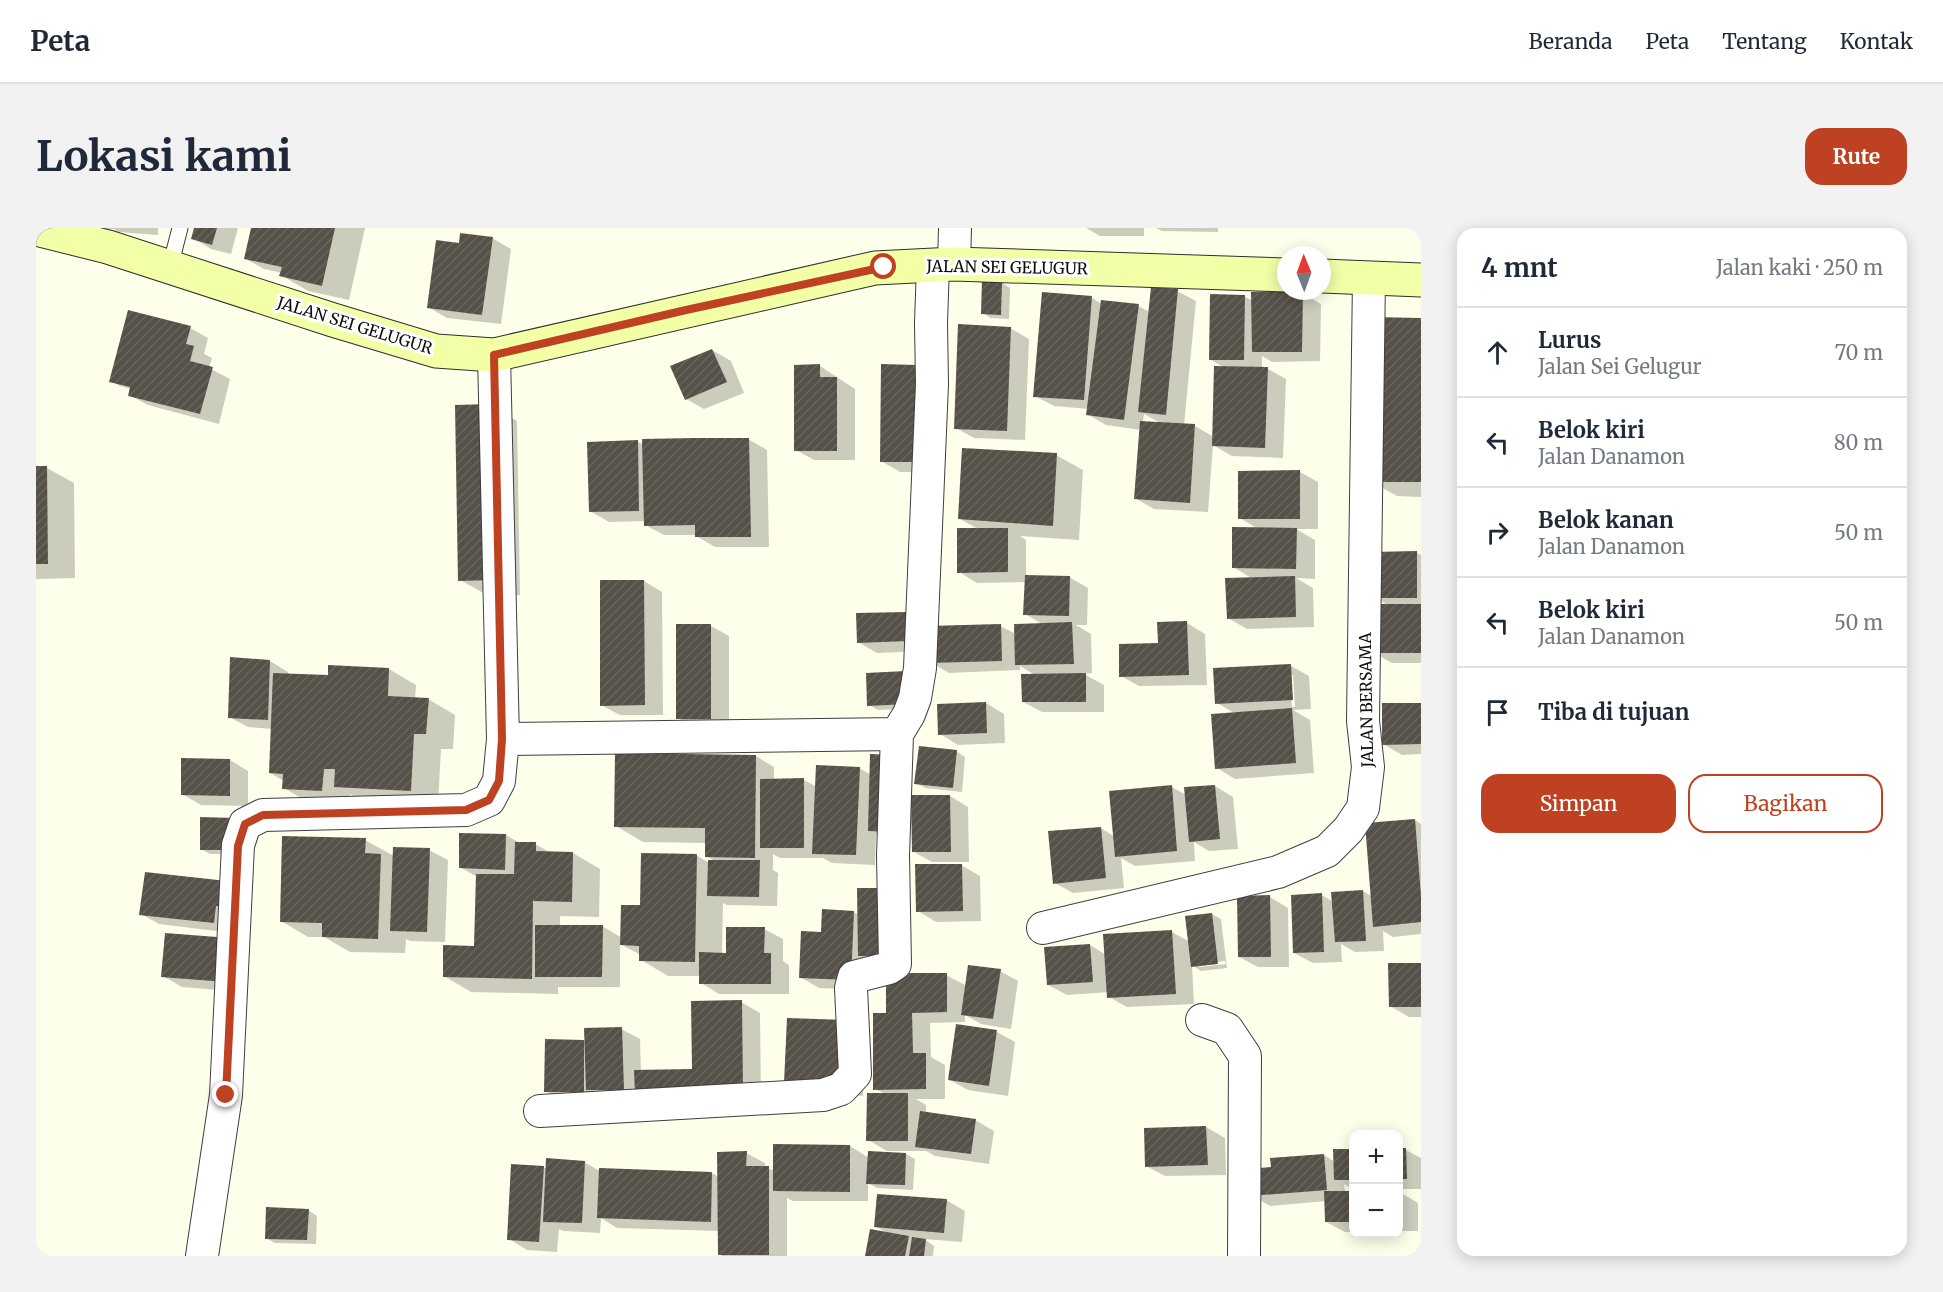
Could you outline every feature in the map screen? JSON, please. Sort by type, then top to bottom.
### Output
[{"type":"main road","name":"JALAN SEI GELUGUR","points":[[36,229],[108,247],[436,351],[494,355],[875,268],[944,264],[1277,275]]},
{"type":"main road","points":[[1331,276],[1421,280]]},
{"type":"street","points":[[540,1111],[823,1095],[841,1089],[855,1074],[851,988],[854,977],[889,968],[895,964],[893,856],[897,734],[915,698],[920,668],[932,384],[931,323],[944,264],[955,228]]},
{"type":"street","name":"JALAN BERSAMA","points":[[1043,928],[1278,872],[1327,850],[1348,830],[1363,808],[1368,767],[1363,721],[1369,278]]},
{"type":"street","points":[[202,1256],[226,1095],[238,846],[245,824],[263,815],[466,810],[489,800],[499,781],[502,739],[494,355]]},
{"type":"street","points":[[502,739],[897,734]]},
{"type":"street","points":[[1202,1020],[1227,1029],[1245,1056],[1244,1256]]},
{"type":"lane","points":[[170,267],[180,228]]},
{"type":"building","points":[[194,228],[217,228],[212,245],[191,239]]},
{"type":"building","points":[[251,228],[335,228],[322,286],[279,276],[282,267],[244,259]]},
{"type":"building","points":[[460,233],[493,237],[482,315],[427,308],[436,240],[459,243]]},
{"type":"building","points":[[982,280],[1002,281],[1001,315],[981,314]]},
{"type":"building","points":[[1151,287],[1178,289],[1166,415],[1138,412]]},
{"type":"building","points":[[1042,292],[1092,296],[1084,400],[1033,397]]},
{"type":"building","points":[[1251,292],[1277,292],[1277,300],[1303,300],[1302,352],[1252,352]]},
{"type":"building","points":[[1210,294],[1245,295],[1244,360],[1209,360]]},
{"type":"building","points":[[1101,300],[1139,304],[1124,420],[1086,415]]},
{"type":"building","points":[[128,310],[191,326],[186,344],[194,346],[190,361],[213,367],[200,414],[128,396],[130,387],[109,382]]},
{"type":"building","points":[[1373,317],[1421,318],[1421,482],[1369,482]]},
{"type":"building","points":[[958,324],[1011,327],[1007,431],[954,429]]},
{"type":"building","points":[[712,349],[727,382],[685,400],[670,366]]},
{"type":"building","points":[[820,364],[820,377],[837,377],[837,451],[794,451],[794,365]]},
{"type":"building","points":[[881,364],[917,365],[917,462],[880,462]]},
{"type":"building","points":[[1214,366],[1268,367],[1265,448],[1212,446]]},
{"type":"building","points":[[491,404],[494,580],[458,581],[455,405]]},
{"type":"building","points":[[1140,421],[1195,424],[1190,503],[1134,499]]},
{"type":"building","points":[[749,438],[751,537],[695,537],[695,525],[644,526],[642,439]]},
{"type":"building","points":[[638,440],[639,511],[589,512],[587,442]]},
{"type":"building","points":[[962,448],[1057,453],[1053,526],[958,519]]},
{"type":"building","points":[[36,466],[47,466],[48,564],[36,564]]},
{"type":"building","points":[[1300,470],[1300,519],[1238,519],[1238,471]]},
{"type":"building","points":[[1232,527],[1297,528],[1296,569],[1232,568]]},
{"type":"building","points":[[957,528],[1008,528],[1008,572],[957,573]]},
{"type":"building","points":[[1417,551],[1417,598],[1373,598],[1372,552]]},
{"type":"building","points":[[1025,575],[1070,576],[1069,616],[1023,615]]},
{"type":"building","points":[[1295,576],[1296,617],[1227,619],[1225,578]]},
{"type":"building","points":[[600,580],[644,580],[645,705],[600,706]]},
{"type":"building","points":[[1372,604],[1421,604],[1421,653],[1372,653]]},
{"type":"building","points":[[907,612],[908,641],[857,643],[856,613]]},
{"type":"building","points":[[1187,621],[1189,675],[1119,677],[1119,644],[1158,643],[1157,622]]},
{"type":"building","points":[[1072,622],[1074,664],[1015,665],[1014,624]]},
{"type":"building","points":[[676,624],[711,624],[711,719],[676,719]]},
{"type":"building","points":[[1001,624],[1002,661],[929,663],[927,626]]},
{"type":"building","points":[[230,657],[270,660],[268,720],[228,718]]},
{"type":"building","points":[[1291,664],[1293,700],[1215,704],[1213,668]]},
{"type":"building","points":[[328,665],[389,668],[388,696],[429,698],[426,734],[414,734],[411,791],[334,787],[335,769],[324,769],[322,791],[282,789],[283,774],[269,773],[273,673],[328,675]]},
{"type":"building","points":[[906,671],[908,704],[867,706],[866,673]]},
{"type":"building","points":[[1086,673],[1086,702],[1022,702],[1021,674]]},
{"type":"building","points":[[986,702],[987,733],[938,735],[937,704]]},
{"type":"building","points":[[1382,703],[1421,703],[1421,744],[1382,745]]},
{"type":"building","points":[[1292,708],[1296,763],[1215,769],[1211,714]]},
{"type":"building","points":[[919,746],[957,750],[953,788],[914,784]]},
{"type":"building","points":[[615,753],[756,755],[755,858],[705,857],[705,828],[614,827]]},
{"type":"building","points":[[870,754],[894,755],[892,832],[868,831]]},
{"type":"building","points":[[181,758],[230,759],[230,796],[181,795]]},
{"type":"building","points":[[816,765],[860,767],[856,855],[812,854]]},
{"type":"building","points":[[804,778],[804,848],[760,848],[760,779]]},
{"type":"building","points":[[1172,785],[1177,851],[1115,857],[1109,791]]},
{"type":"building","points":[[1215,785],[1220,839],[1189,842],[1184,787]]},
{"type":"building","points":[[911,795],[950,795],[951,852],[912,852]]},
{"type":"building","points":[[200,817],[236,818],[236,850],[200,850]]},
{"type":"building","points":[[1415,819],[1421,922],[1373,927],[1365,823]]},
{"type":"building","points":[[1101,827],[1106,878],[1053,884],[1048,831]]},
{"type":"building","points":[[459,833],[506,834],[505,870],[459,868]]},
{"type":"building","points":[[282,836],[366,838],[365,853],[381,854],[378,939],[322,937],[322,923],[280,922]]},
{"type":"building","points":[[515,842],[536,842],[536,851],[573,852],[572,902],[533,901],[532,979],[443,977],[443,945],[474,946],[476,874],[514,874]]},
{"type":"building","points":[[393,847],[430,848],[427,932],[390,931]]},
{"type":"building","points":[[641,853],[697,854],[695,962],[639,961],[639,946],[620,945],[621,905],[640,905]]},
{"type":"building","points":[[708,860],[760,860],[759,897],[707,896]]},
{"type":"building","points":[[915,864],[962,864],[963,911],[916,912]]},
{"type":"building","points":[[145,872],[227,881],[224,907],[216,906],[214,923],[139,915]]},
{"type":"building","points":[[857,888],[892,888],[892,956],[858,956]]},
{"type":"building","points":[[1363,890],[1366,941],[1335,942],[1331,892]]},
{"type":"building","points":[[1322,893],[1324,952],[1293,953],[1291,895]]},
{"type":"building","points":[[1270,895],[1271,957],[1238,957],[1237,896]]},
{"type":"building","points":[[822,909],[854,911],[851,980],[799,978],[801,931],[821,932]]},
{"type":"building","points":[[1212,913],[1218,964],[1191,967],[1185,916]]},
{"type":"building","points":[[535,925],[603,925],[602,977],[535,977]]},
{"type":"building","points":[[726,927],[765,927],[764,953],[771,953],[771,984],[699,984],[699,952],[726,953]]},
{"type":"building","points":[[1172,930],[1176,994],[1107,998],[1103,934]]},
{"type":"building","points":[[165,933],[230,938],[226,982],[161,977]]},
{"type":"building","points":[[1090,944],[1093,982],[1047,985],[1044,947]]},
{"type":"building","points":[[1388,963],[1421,963],[1421,1007],[1389,1007]]},
{"type":"building","points":[[968,965],[1001,969],[993,1019],[961,1015]]},
{"type":"building","points":[[886,973],[947,973],[947,1012],[912,1013],[913,1053],[926,1053],[926,1089],[873,1090],[873,1013],[886,1013]]},
{"type":"building","points":[[742,1000],[743,1092],[635,1093],[634,1070],[692,1069],[691,1001]]},
{"type":"building","points":[[787,1018],[847,1020],[845,1086],[784,1083]]},
{"type":"building","points":[[956,1024],[997,1030],[989,1086],[948,1080]]},
{"type":"building","points":[[622,1027],[624,1090],[586,1090],[584,1028]]},
{"type":"building","points":[[545,1039],[584,1040],[584,1092],[544,1092]]},
{"type":"building","points":[[867,1093],[908,1093],[908,1141],[866,1141]]},
{"type":"building","points":[[920,1111],[976,1119],[971,1154],[915,1147]]},
{"type":"building","points":[[1206,1126],[1208,1165],[1145,1167],[1144,1128]]},
{"type":"building","points":[[773,1144],[850,1145],[850,1192],[773,1191]]},
{"type":"building","points":[[1403,1148],[1406,1148],[1407,1179],[1403,1179]]},
{"type":"building","points":[[1333,1149],[1349,1149],[1349,1180],[1334,1180]]},
{"type":"building","points":[[747,1151],[746,1166],[769,1166],[769,1255],[718,1255],[717,1152]]},
{"type":"building","points":[[868,1151],[906,1153],[905,1185],[866,1184]]},
{"type":"building","points":[[1324,1154],[1327,1190],[1250,1196],[1248,1169],[1271,1167],[1270,1158]]},
{"type":"building","points":[[546,1158],[585,1161],[582,1223],[543,1222]]},
{"type":"building","points":[[511,1164],[544,1166],[539,1242],[507,1240]]},
{"type":"building","points":[[599,1168],[712,1172],[711,1222],[597,1218]]},
{"type":"building","points":[[1324,1191],[1349,1191],[1349,1222],[1325,1222]]},
{"type":"building","points":[[877,1194],[947,1199],[944,1233],[874,1227]]},
{"type":"building","points":[[266,1207],[309,1209],[307,1240],[265,1239]]},
{"type":"building","points":[[870,1229],[909,1236],[905,1256],[865,1256]]},
{"type":"building","points":[[912,1237],[926,1239],[924,1256],[909,1256]]},
{"type":"route","points":[[226,1095],[238,846],[245,824],[263,815],[466,810],[489,800],[499,781],[502,739],[494,355],[884,267]]}]
